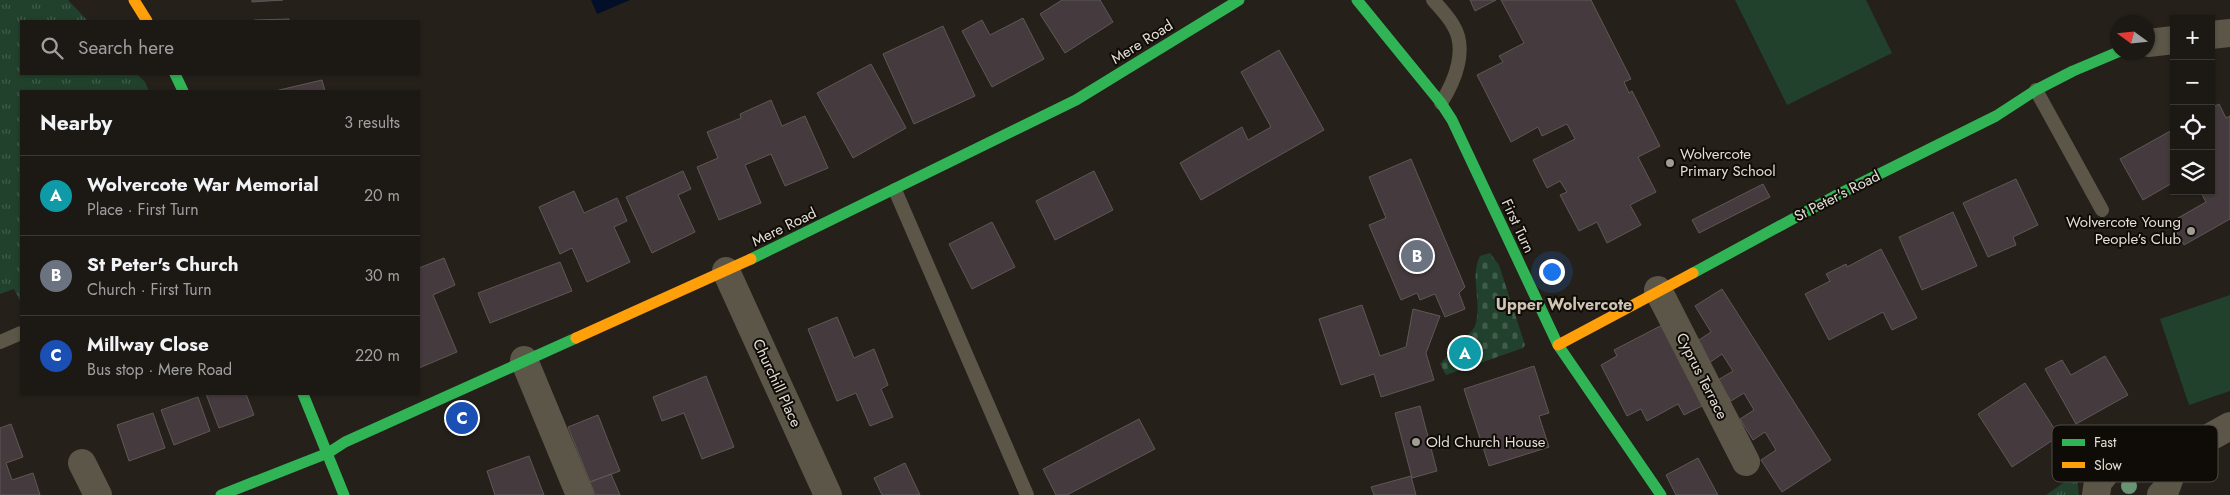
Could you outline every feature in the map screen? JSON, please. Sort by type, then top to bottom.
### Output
[{"type":"street","points":[[134,0],[146,20]]},
{"type":"street","name":"Mere Road","points":[[222,495],[328,454],[345,442],[524,360],[726,272],[895,190],[1076,100],[1239,0]]},
{"type":"street","name":"First Turn","points":[[1357,0],[1441,103],[1452,120],[1558,345],[1661,495]]},
{"type":"street","points":[[2215,35],[2230,33]]},
{"type":"street","points":[[2155,42],[2170,40]]},
{"type":"street","name":"St Peter's Road","points":[[1558,345],[1835,196],[1996,116],[2036,90],[2110,55]]},
{"type":"street","points":[[175,75],[183,90]]},
{"type":"street","name":"Churchill Place","points":[[726,272],[828,495]]},
{"type":"street","name":"Cyprus Terrace","points":[[1658,290],[1746,462]]},
{"type":"street","points":[[524,360],[580,495]]},
{"type":"street","points":[[303,395],[344,495]]},
{"type":"street","points":[[2218,433],[2230,426]]},
{"type":"street","points":[[82,462],[98,495]]},
{"type":"street","points":[[2096,495],[2098,482]]},
{"type":"street","points":[[2161,495],[2165,491],[2168,482]]},
{"type":"lane","points":[[1433,0],[1454,25],[1461,44],[1451,87],[1441,103]]},
{"type":"lane","points":[[2036,90],[2102,210]]},
{"type":"lane","points":[[895,190],[1027,495]]},
{"type":"lane","points":[[0,342],[20,333]]},
{"type":"green space","points":[[0,0],[68,0],[87,20],[20,20],[20,75],[138,75],[145,82],[149,90],[20,90],[20,301],[14,289],[0,294]]},
{"type":"green space","points":[[1735,0],[1866,0],[1892,53],[1787,105]]},
{"type":"green space","points":[[1490,253],[1499,265],[1525,345],[1523,348],[1446,375],[1440,364],[1475,326],[1478,308],[1477,264],[1480,256]]},
{"type":"green space","points":[[2230,295],[2230,391],[2189,405],[2160,319]]},
{"type":"green space","points":[[2064,482],[2077,482],[2079,495],[2046,495]]},
{"type":"water","points":[[591,0],[630,0],[597,14]]},
{"type":"building","points":[[252,0],[283,0],[252,2]]},
{"type":"building","points":[[1062,0],[1100,0],[1113,22],[1065,53],[1040,14]]},
{"type":"building","points":[[1470,0],[1496,0],[1475,11]]},
{"type":"building","points":[[1501,0],[1591,0],[1631,79],[1624,82],[1629,93],[1632,91],[1660,146],[1638,157],[1656,192],[1630,205],[1641,225],[1607,243],[1597,222],[1579,231],[1560,195],[1567,192],[1560,181],[1547,188],[1533,160],[1575,139],[1567,124],[1542,136],[1538,127],[1511,142],[1477,75],[1503,62],[1499,56],[1524,43]]},
{"type":"building","points":[[1023,18],[1044,59],[992,87],[962,31],[982,20],[990,35]]},
{"type":"building","points":[[289,19],[289,20],[254,20]]},
{"type":"building","points":[[943,26],[975,96],[914,124],[883,54]]},
{"type":"building","points":[[1279,50],[1324,130],[1201,200],[1180,163],[1242,127],[1248,140],[1271,127],[1241,72]]},
{"type":"building","points":[[871,64],[906,128],[853,158],[817,93]]},
{"type":"building","points":[[322,80],[325,90],[279,90]]},
{"type":"building","points":[[771,100],[782,126],[805,116],[828,168],[785,186],[771,154],[745,165],[761,203],[719,220],[697,167],[718,158],[707,132],[741,118],[740,114]]},
{"type":"building","points":[[2219,104],[2226,118],[2230,116],[2230,219],[2184,245],[2171,222],[2206,202],[2202,195],[2215,195],[2215,106]]},
{"type":"building","points":[[2170,131],[2170,184],[2143,200],[2120,159]]},
{"type":"building","points":[[1411,159],[1465,287],[1459,293],[1465,309],[1445,317],[1435,294],[1420,300],[1417,293],[1401,300],[1369,225],[1386,218],[1369,177]]},
{"type":"building","points":[[683,171],[691,189],[678,195],[695,232],[652,253],[626,197]]},
{"type":"building","points":[[1094,171],[1113,210],[1055,240],[1036,201]]},
{"type":"building","points":[[2016,179],[2038,225],[2013,237],[2016,245],[1988,257],[1963,203]]},
{"type":"building","points":[[1763,184],[1770,197],[1699,233],[1692,220]]},
{"type":"building","points":[[574,191],[584,213],[617,198],[627,221],[614,227],[630,262],[587,282],[572,248],[560,254],[539,207]]},
{"type":"building","points":[[1953,212],[1977,266],[1922,290],[1899,237]]},
{"type":"building","points":[[992,222],[1015,267],[972,289],[949,244]]},
{"type":"building","points":[[1881,249],[1917,318],[1892,330],[1883,312],[1829,340],[1805,294],[1830,281],[1826,274],[1846,264],[1847,267]]},
{"type":"building","points":[[444,258],[455,285],[433,295],[457,352],[420,368],[420,268]]},
{"type":"building","points":[[560,262],[572,291],[490,323],[478,293]]},
{"type":"building","points":[[1722,289],[1831,460],[1782,492],[1761,460],[1776,450],[1765,432],[1753,440],[1740,419],[1754,410],[1744,393],[1731,401],[1718,380],[1733,371],[1722,354],[1709,363],[1696,342],[1711,332],[1695,306]]},
{"type":"building","points":[[1362,305],[1380,356],[1406,347],[1413,309],[1440,316],[1426,353],[1434,380],[1381,397],[1374,374],[1341,385],[1319,319]]},
{"type":"building","points":[[837,317],[854,358],[874,349],[888,385],[881,389],[893,417],[870,426],[856,393],[837,401],[808,329]]},
{"type":"building","points":[[1670,321],[1702,406],[1684,415],[1678,404],[1647,421],[1641,409],[1627,416],[1601,365],[1617,356],[1614,350]]},
{"type":"building","points":[[2105,356],[2128,395],[2076,424],[2045,369],[2062,360],[2071,375]]},
{"type":"building","points":[[1534,366],[1549,413],[1539,416],[1549,447],[1489,466],[1464,389]]},
{"type":"building","points":[[706,376],[734,447],[702,459],[684,413],[662,421],[653,397]]},
{"type":"building","points":[[2025,383],[2052,425],[2052,441],[2012,467],[1978,414]]},
{"type":"building","points":[[206,395],[246,395],[254,415],[219,428]]},
{"type":"building","points":[[198,397],[210,431],[174,445],[161,410]]},
{"type":"building","name":"Old Church House","points":[[1420,406],[1437,471],[1412,478],[1395,413]]},
{"type":"building","points":[[153,413],[165,448],[129,461],[117,425]]},
{"type":"building","points":[[598,415],[620,471],[590,482],[568,427]]},
{"type":"building","points":[[1139,419],[1155,449],[1067,495],[1056,495],[1043,469]]},
{"type":"building","points":[[11,424],[23,457],[6,463],[12,480],[33,473],[40,495],[0,495],[0,428]]},
{"type":"building","points":[[529,456],[544,495],[495,495],[487,471]]},
{"type":"building","points":[[1698,458],[1718,495],[1676,495],[1666,475]]},
{"type":"building","points":[[905,463],[920,495],[882,495],[874,478]]},
{"type":"building","points":[[611,474],[620,495],[595,495],[590,482]]},
{"type":"building","points":[[1411,476],[1416,495],[1374,495],[1371,487]]},
{"type":"traffic: fast","points":[[751,259],[1076,100],[1239,0]]},
{"type":"traffic: fast","points":[[1357,0],[1441,103],[1452,120],[1558,345],[1661,495]]},
{"type":"traffic: fast","points":[[1693,273],[1835,196],[1996,116],[2036,90],[2073,71],[2110,55]]},
{"type":"traffic: fast","points":[[175,75],[183,90]]},
{"type":"traffic: fast","points":[[221,495],[328,453],[345,442],[576,338]]},
{"type":"traffic: fast","points":[[303,395],[344,495]]},
{"type":"traffic: slow","points":[[134,0],[146,20]]},
{"type":"traffic: slow","points":[[576,338],[751,259]]},
{"type":"traffic: slow","points":[[1558,345],[1693,273]]},
{"type":"place","name":"Wolvercote Primary School","points":[[1670,163]]},
{"type":"place","name":"Wolvercote Young People’s Club","points":[[2191,231]]},
{"type":"place","name":"St Peter's Church","points":[[1417,256]]},
{"type":"place","name":"Wolvercote War Memorial","points":[[1465,353]]},
{"type":"place","name":"Millway Close","points":[[462,418]]},
{"type":"place","name":"Old Church House","points":[[1416,442]]},
{"type":"district","name":"Upper Wolvercote","points":[[1564,304]]}]
